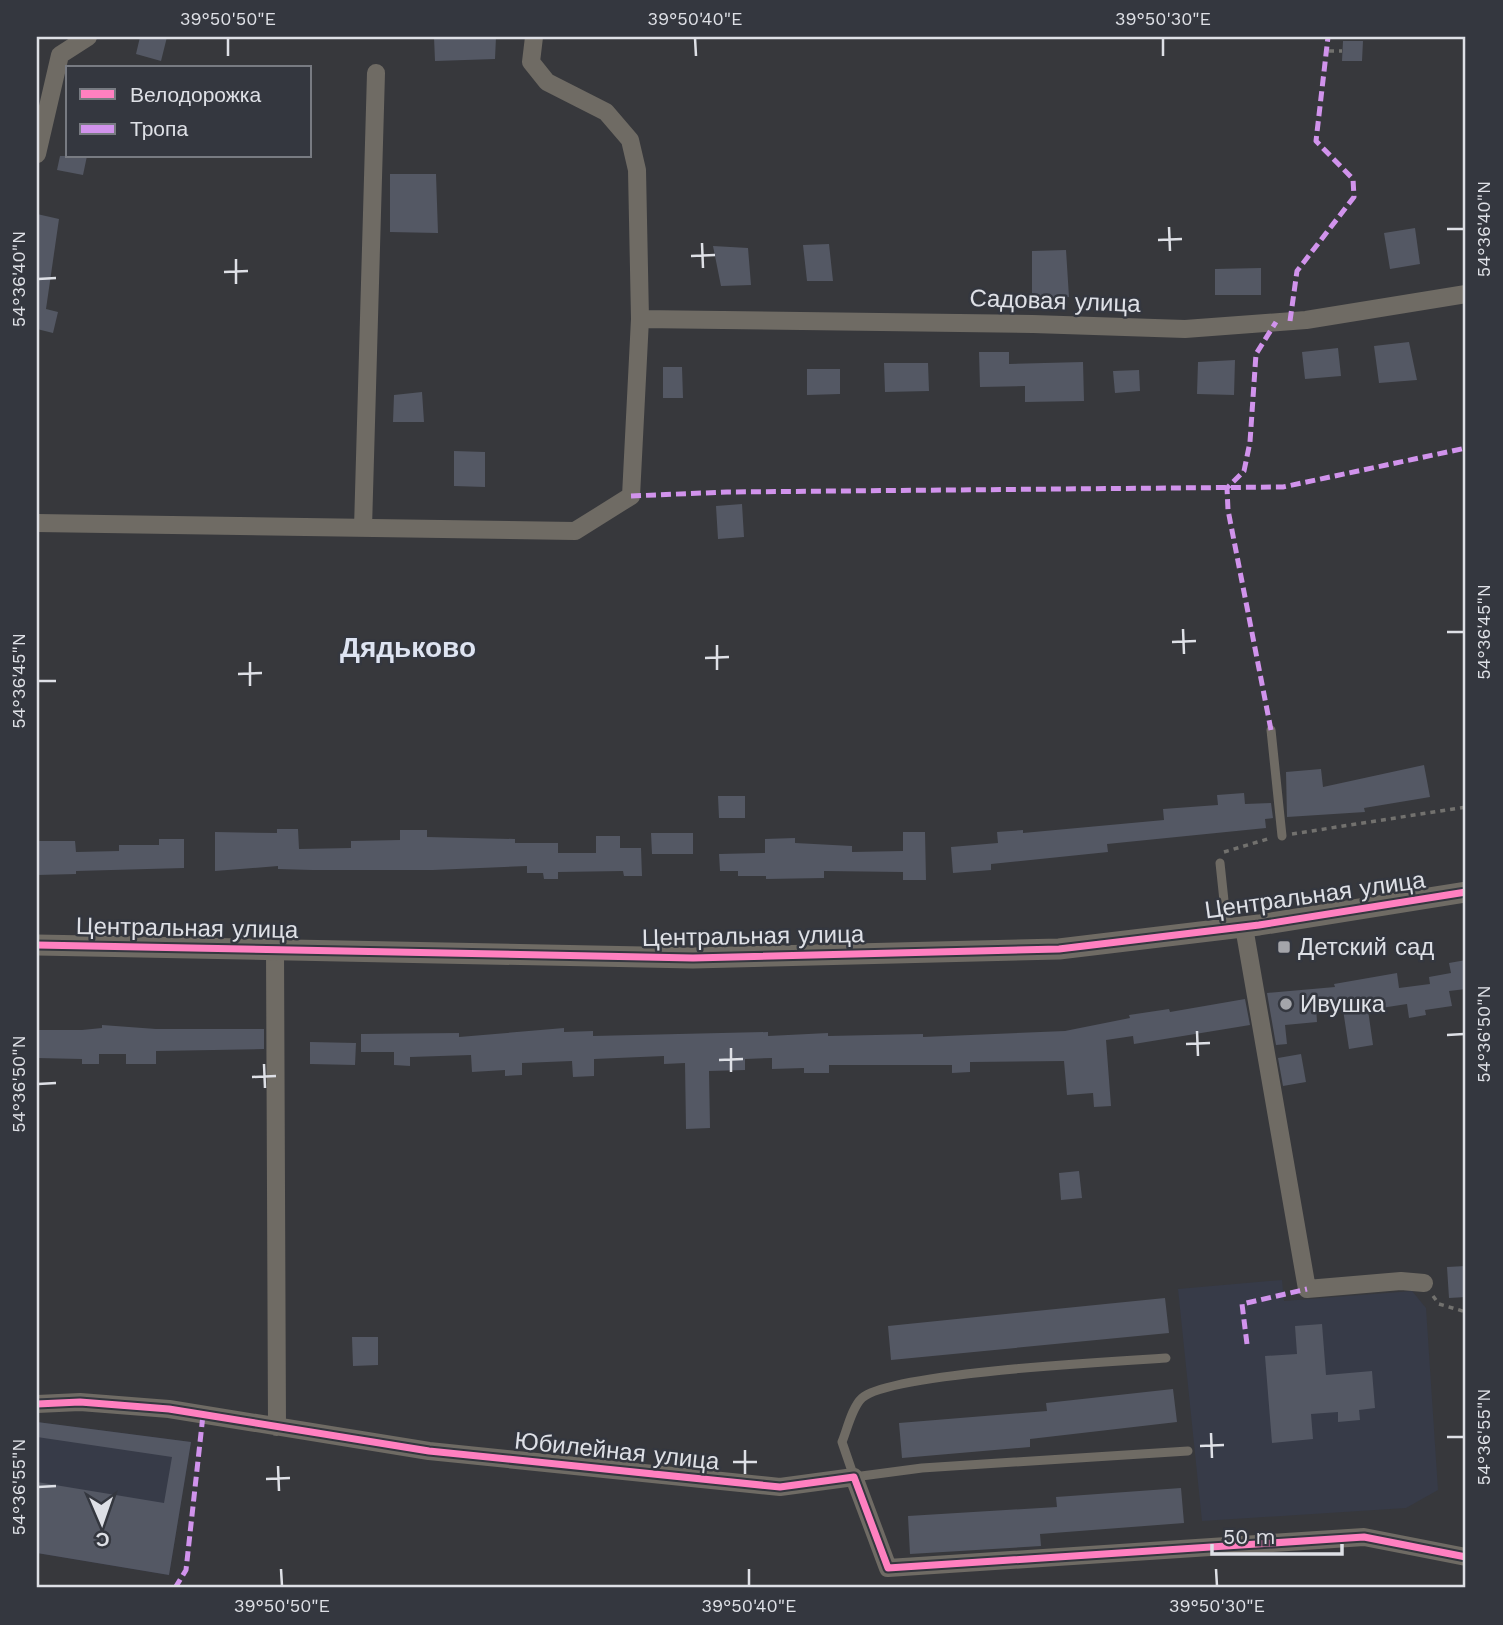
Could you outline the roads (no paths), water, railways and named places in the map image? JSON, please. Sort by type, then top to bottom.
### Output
[{"type":"street","points":[[37,154],[60,55],[88,37]]},
{"type":"street","points":[[37,523],[575,531],[631,496],[640,319],[637,170],[630,140],[606,112],[547,82],[531,62],[534,37]]},
{"type":"street","points":[[363,528],[376,73]]},
{"type":"street","name":"Садовая улица","points":[[640,319],[1033,324],[1185,329],[1306,320],[1466,294]]},
{"type":"street","name":"Центральная улица","points":[[37,945],[693,958],[1059,949],[1236,928],[1466,892]]},
{"type":"street","points":[[1236,928],[1307,1289],[1401,1281],[1424,1283]]},
{"type":"street","points":[[275,949],[277,1427]]},
{"type":"street","name":"Юбилейная улица","points":[[37,1404],[80,1402],[169,1409],[429,1451],[780,1487],[853,1477]]},
{"type":"street","points":[[853,1477],[888,1568],[1364,1537],[1466,1557]]},
{"type":"lane","points":[[1270,730],[1282,836]]},
{"type":"lane","points":[[1220,858],[1236,928]]},
{"type":"lane","points":[[1166,1357],[1003,1370],[882,1388],[861,1399],[842,1443],[853,1477],[922,1468],[1188,1451]]},
{"type":"place","name":"Детский сад","points":[[1284,947]]},
{"type":"place","name":"Ивушка","points":[[1286,1004]]},
{"type":"district","name":"Дядьково","points":[[408,647]]}]
